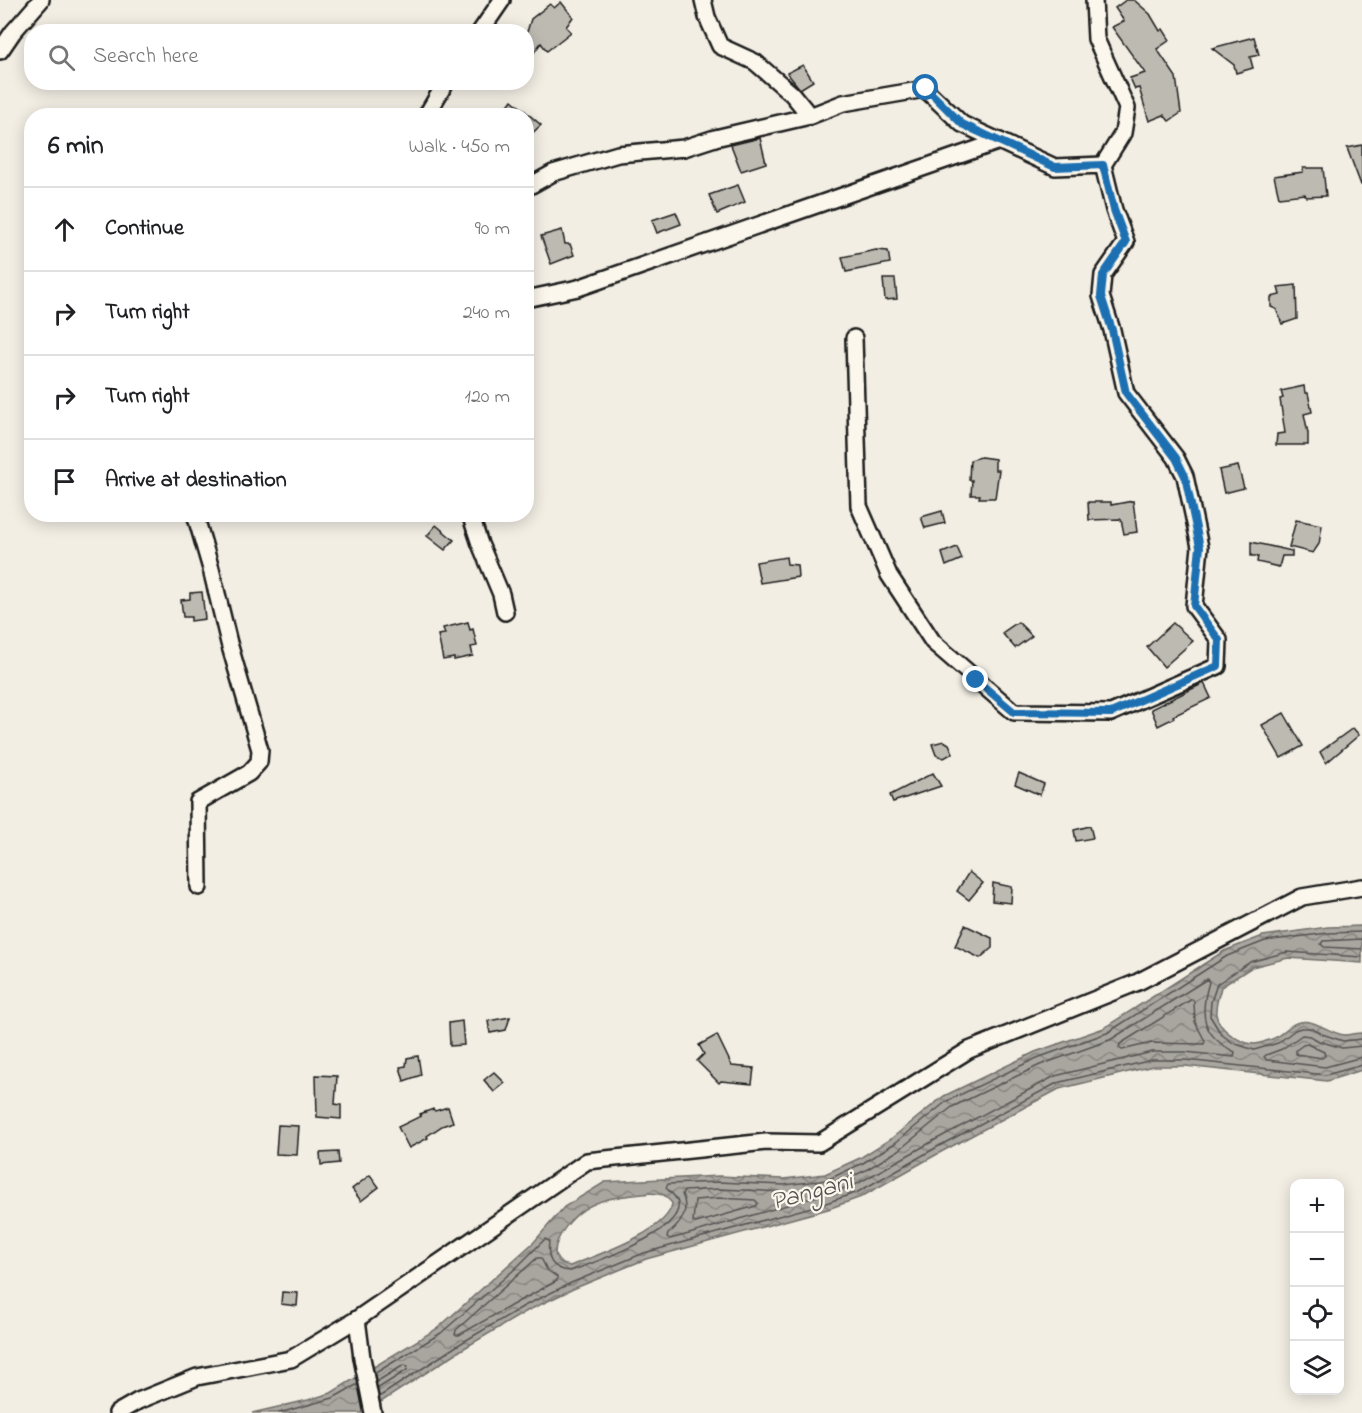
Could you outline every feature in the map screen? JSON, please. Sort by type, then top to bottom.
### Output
[{"type":"street","points":[[0,51],[13,32],[42,0]]},
{"type":"street","points":[[486,24],[502,0]]},
{"type":"street","points":[[703,0],[707,17],[720,46],[755,62],[792,94],[810,116]]},
{"type":"street","points":[[854,338],[859,506],[889,575],[933,642],[1014,712],[1111,713],[1218,666],[1219,640],[1194,606],[1200,547],[1185,476],[1176,458],[1126,393],[1112,330],[1101,296],[1103,275],[1126,242],[1114,210],[1103,165],[1123,133],[1127,108],[1096,39],[1094,0]]},
{"type":"street","points":[[534,184],[553,173],[618,154],[684,148],[715,138],[810,116],[843,103],[926,88],[962,124],[1055,167],[1103,165]]},
{"type":"street","points":[[431,108],[441,90]]},
{"type":"street","points":[[534,297],[578,288],[1000,141]]},
{"type":"street","points":[[197,522],[260,750],[259,762],[249,773],[198,802],[199,887]]},
{"type":"street","points":[[473,522],[501,594],[505,612]]},
{"type":"street","points":[[117,1413],[138,1401],[197,1377],[291,1359],[357,1319],[587,1161],[766,1142],[819,1143],[969,1050],[1138,982],[1302,897],[1362,887]]},
{"type":"street","points":[[357,1319],[373,1413]]},
{"type":"water","name":"Pangani","points":[[1362,926],[1362,963],[1288,958],[1252,967],[1221,987],[1216,1014],[1225,1030],[1249,1043],[1257,1044],[1272,1039],[1300,1022],[1311,1022],[1344,1035],[1362,1033],[1362,1070],[1327,1081],[1185,1066],[1153,1066],[1059,1089],[861,1197],[828,1209],[646,1259],[573,1289],[527,1311],[461,1350],[364,1413],[252,1413],[331,1393],[438,1328],[534,1242],[564,1207],[605,1182],[719,1176],[784,1179],[825,1174],[860,1158],[892,1138],[944,1096],[1035,1052],[1104,1028],[1224,951],[1263,936],[1328,927]],"holes":[[[651,1193],[664,1195],[672,1203],[668,1213],[645,1233],[570,1266],[560,1262],[556,1256],[555,1248],[563,1231],[576,1215],[591,1205],[625,1196]]]},
{"type":"building","points":[[1126,0],[1134,0],[1150,14],[1160,31],[1163,29],[1170,40],[1157,49],[1176,77],[1181,113],[1169,121],[1164,115],[1149,121],[1139,88],[1135,89],[1130,78],[1145,73],[1112,27],[1124,21],[1115,8]]},
{"type":"building","points":[[561,2],[573,17],[566,27],[571,32],[547,51],[541,43],[534,52],[534,24],[529,24],[531,19],[550,4],[554,8]]},
{"type":"building","points":[[1254,37],[1259,55],[1250,57],[1253,68],[1236,73],[1234,65],[1212,48]]},
{"type":"building","points":[[803,65],[813,81],[800,89],[787,73]]},
{"type":"building","points":[[512,100],[521,108],[506,108]]},
{"type":"building","points":[[534,119],[541,125],[534,132]]},
{"type":"building","points":[[760,138],[766,163],[741,171],[731,145]]},
{"type":"building","points":[[1362,145],[1362,185],[1361,185],[1347,148]]},
{"type":"building","points":[[1303,168],[1323,168],[1326,196],[1306,197],[1305,194],[1279,197],[1274,176],[1303,172]]},
{"type":"building","points":[[738,185],[745,202],[717,214],[709,195]]},
{"type":"building","points":[[676,212],[681,224],[657,233],[652,220]]},
{"type":"building","points":[[562,230],[565,244],[570,244],[574,255],[551,264],[541,236]]},
{"type":"building","points":[[876,250],[888,251],[890,263],[846,272],[842,257]]},
{"type":"building","points":[[883,279],[895,279],[897,299],[885,300]]},
{"type":"building","points":[[1296,285],[1297,319],[1282,324],[1276,309],[1271,307],[1271,297],[1280,295],[1278,287]]},
{"type":"building","points":[[1304,386],[1312,412],[1304,414],[1308,445],[1276,445],[1277,434],[1285,433],[1281,391]]},
{"type":"building","points":[[981,457],[995,459],[995,470],[999,470],[995,498],[979,498],[980,495],[971,495],[970,460]]},
{"type":"building","points":[[1238,466],[1244,488],[1224,493],[1219,470]]},
{"type":"building","points":[[1133,501],[1137,532],[1124,534],[1121,519],[1089,520],[1088,502],[1111,502],[1111,505]]},
{"type":"building","points":[[942,511],[945,523],[925,528],[921,517]]},
{"type":"building","points":[[1296,520],[1322,525],[1319,544],[1313,553],[1289,547]]},
{"type":"building","points":[[436,525],[454,540],[445,550],[427,536]]},
{"type":"building","points":[[1251,542],[1292,551],[1292,556],[1282,556],[1279,567],[1257,562],[1258,556],[1251,556]]},
{"type":"building","points":[[957,547],[962,559],[946,566],[942,553]]},
{"type":"building","points":[[786,557],[787,564],[797,565],[798,577],[760,583],[756,562]]},
{"type":"building","points":[[202,592],[205,619],[191,621],[191,617],[183,617],[181,600],[190,599],[190,593]]},
{"type":"building","points":[[468,622],[470,630],[473,629],[477,646],[471,647],[473,656],[443,660],[438,635],[445,634],[443,628]]},
{"type":"building","points":[[1018,622],[1032,636],[1015,648],[1002,633]]},
{"type":"building","points":[[1173,623],[1193,641],[1164,667],[1147,647]]},
{"type":"building","points":[[1204,683],[1211,698],[1173,716],[1174,718],[1158,726],[1151,709]]},
{"type":"building","points":[[1284,713],[1303,746],[1281,758],[1262,725]]},
{"type":"building","points":[[1353,728],[1359,735],[1326,763],[1320,752]]},
{"type":"building","points":[[944,741],[949,744],[953,753],[944,758],[936,755],[932,744]]},
{"type":"building","points":[[933,773],[941,786],[893,802],[890,795]]},
{"type":"building","points":[[1019,773],[1044,784],[1040,795],[1015,784]]},
{"type":"building","points":[[1090,826],[1093,838],[1076,841],[1074,830]]},
{"type":"building","points":[[969,872],[983,883],[969,900],[957,891]]},
{"type":"building","points":[[993,883],[1012,887],[1011,903],[992,901]]},
{"type":"building","points":[[965,925],[992,938],[992,948],[980,958],[955,946]]},
{"type":"building","points":[[510,1017],[506,1030],[490,1033],[488,1021]]},
{"type":"building","points":[[462,1021],[464,1045],[450,1046],[449,1023]]},
{"type":"building","points":[[717,1035],[732,1066],[754,1068],[752,1084],[721,1081],[719,1083],[697,1061],[704,1054],[699,1045]]},
{"type":"building","points":[[418,1056],[421,1075],[404,1081],[400,1067],[406,1066],[407,1058]]},
{"type":"building","points":[[494,1072],[505,1083],[494,1092],[484,1080]]},
{"type":"building","points":[[316,1075],[337,1076],[335,1104],[341,1105],[341,1119],[317,1117]]},
{"type":"building","points":[[448,1107],[453,1122],[442,1126],[427,1136],[428,1138],[409,1148],[398,1127],[421,1116],[420,1114]]},
{"type":"building","points":[[278,1125],[299,1126],[297,1155],[276,1154]]},
{"type":"building","points":[[338,1152],[339,1163],[321,1165],[320,1153]]},
{"type":"building","points":[[370,1175],[379,1187],[361,1201],[352,1189]]},
{"type":"building","points":[[282,1292],[298,1293],[297,1306],[281,1304]]},
{"type":"route","points":[[926,88],[962,124],[1055,167],[1103,165],[1114,210],[1126,242],[1103,275],[1101,296],[1112,330],[1126,393],[1176,458],[1185,476],[1200,547],[1194,606],[1219,640],[1218,666],[1111,713],[1014,712],[976,680]]}]
